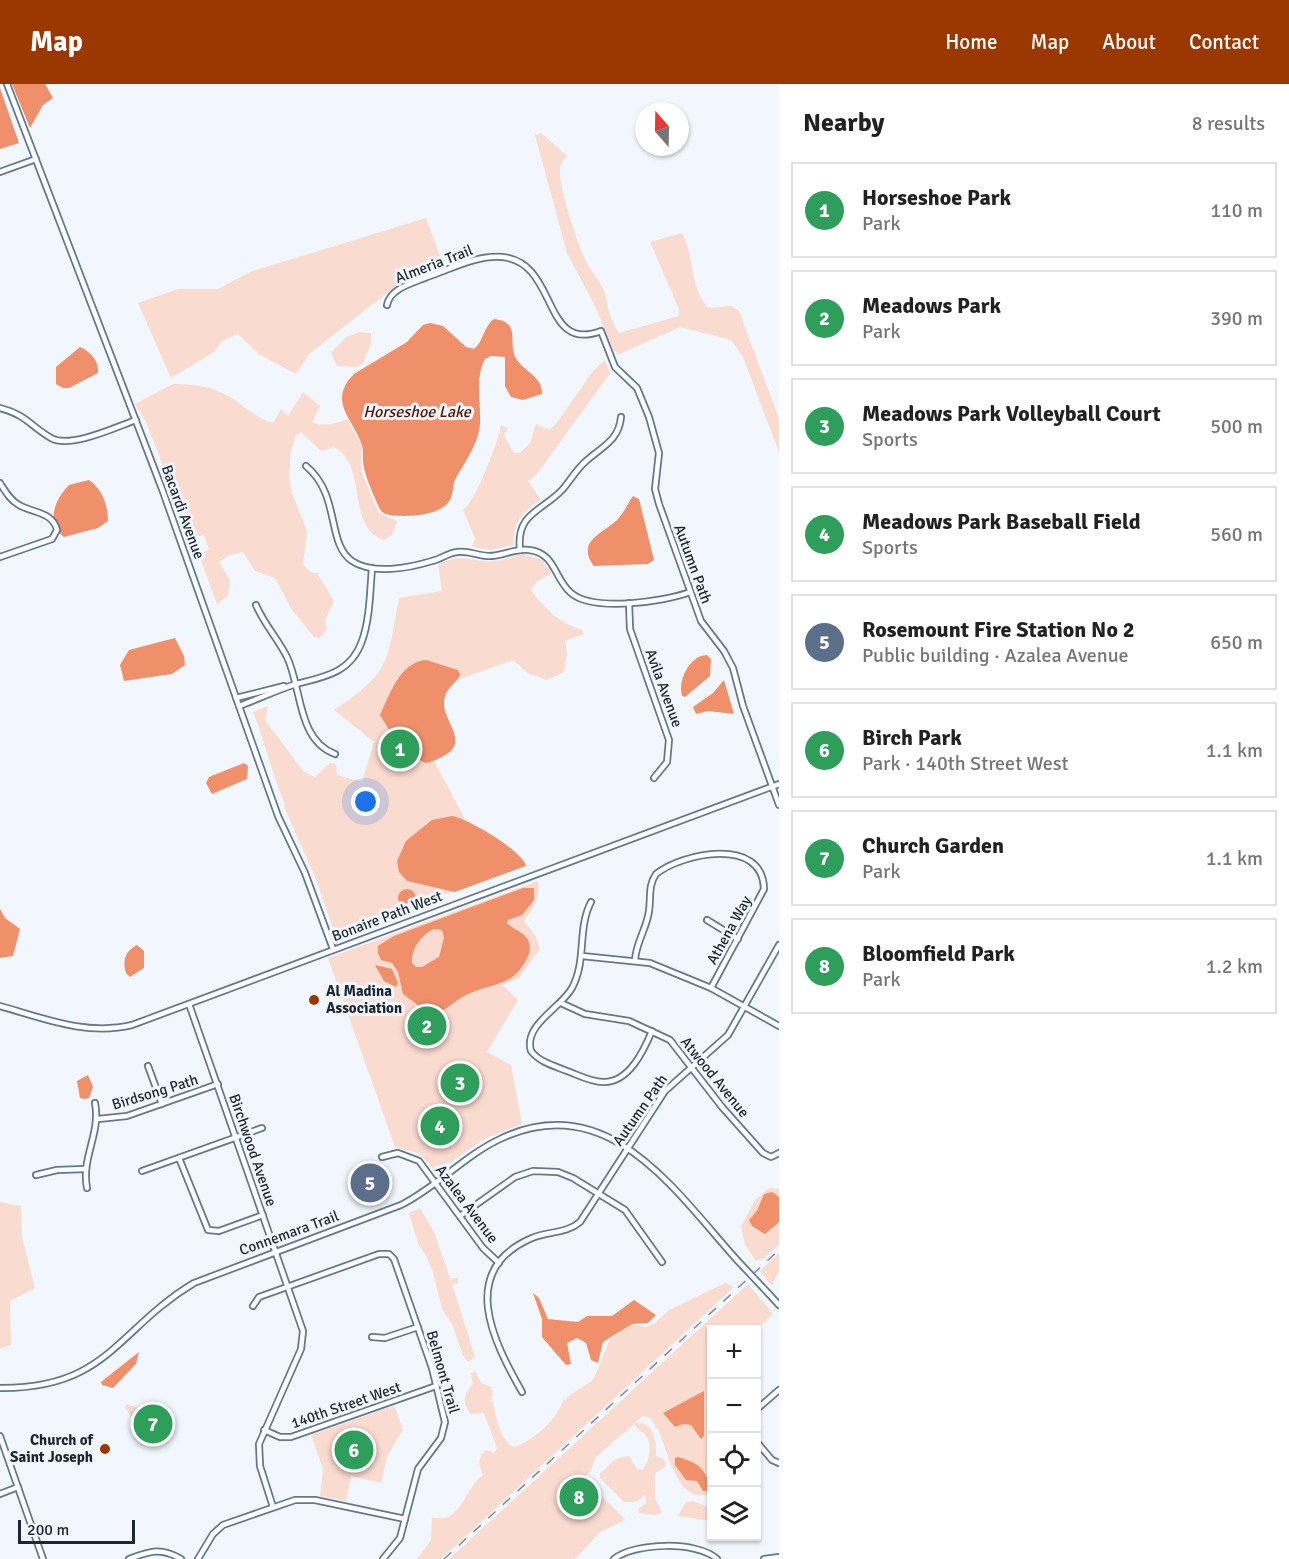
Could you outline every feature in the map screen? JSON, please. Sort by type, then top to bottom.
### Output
[{"type":"street","name":"Bacardi Avenue","points":[[8,84],[136,420],[278,816],[305,873],[333,949]]},
{"type":"street","points":[[0,172],[36,159]]},
{"type":"street","name":"Almeria Trail","points":[[387,305],[394,292],[415,282],[477,259],[503,257],[522,264],[534,272],[560,323],[569,332],[586,335],[601,331]]},
{"type":"street","name":"Autumn Path","points":[[601,331],[615,367],[637,388],[649,417],[659,453],[655,489],[701,621],[728,658],[779,806]]},
{"type":"street","points":[[0,408],[18,413],[51,438],[67,442],[136,420]]},
{"type":"street","points":[[520,550],[520,533],[526,519],[557,495],[584,462],[612,441],[621,425],[621,417]]},
{"type":"street","points":[[306,466],[326,490],[343,552],[354,562],[372,568],[411,567],[460,551],[487,556],[520,550],[534,551],[547,557],[554,565],[567,590],[579,599],[594,602],[661,602],[690,592]]},
{"type":"street","points":[[0,483],[16,504],[54,521],[57,531],[52,539],[0,557]]},
{"type":"street","points":[[236,698],[332,675],[354,656],[364,634],[372,568]]},
{"type":"street","name":"Avila Avenue","points":[[629,603],[630,629],[669,740],[667,762],[654,778]]},
{"type":"street","points":[[256,605],[285,654],[309,729],[327,751],[335,754]]},
{"type":"street","points":[[239,706],[296,684]]},
{"type":"street","name":"Bonaire Path West","points":[[0,1006],[71,1026],[97,1030],[132,1025],[779,783]]},
{"type":"street","name":"Athena Way","points":[[635,960],[637,941],[648,915],[653,878],[662,869],[709,853],[726,853],[751,863],[763,878],[763,894],[711,988]]},
{"type":"street","points":[[591,902],[584,917],[582,956],[575,983],[561,1003],[539,1024],[530,1039],[529,1047],[535,1056],[550,1064],[596,1081],[606,1082],[618,1078],[638,1059],[652,1031]]},
{"type":"street","points":[[707,920],[738,939]]},
{"type":"street","name":"Autumn Path","points":[[499,1263],[530,1238],[577,1225],[665,1090],[726,1038],[779,945]]},
{"type":"street","points":[[582,956],[635,960],[656,965],[711,988],[779,1026]]},
{"type":"street","name":"Atwood Avenue","points":[[561,1003],[585,1014],[624,1019],[672,1042],[722,1107],[764,1154],[777,1154]]},
{"type":"street","name":"Birchwood Avenue","points":[[189,1004],[302,1326],[303,1344],[264,1430],[259,1459],[273,1507]]},
{"type":"street","points":[[148,1066],[162,1104]]},
{"type":"street","name":"Birdsong Path","points":[[98,1119],[127,1116],[218,1084]]},
{"type":"street","points":[[87,1188],[85,1169],[98,1119],[95,1103]]},
{"type":"street","name":"Connemara Trail","points":[[0,1388],[43,1385],[82,1372],[106,1357],[184,1289],[206,1277],[401,1205],[436,1184],[489,1145],[530,1129],[552,1126],[586,1129],[628,1146],[653,1166],[779,1305]]},
{"type":"street","points":[[142,1172],[262,1128]]},
{"type":"street","name":"Azalea Avenue","points":[[382,1157],[398,1153],[414,1158],[484,1250],[499,1263]]},
{"type":"street","points":[[179,1158],[208,1230],[219,1231],[263,1215]]},
{"type":"street","points":[[36,1175],[57,1170],[85,1169]]},
{"type":"street","points":[[460,1216],[515,1177],[533,1171],[563,1173],[628,1213],[662,1262]]},
{"type":"street","name":"Belmont Trail","points":[[288,1287],[386,1253],[394,1259],[418,1327],[445,1418],[444,1431],[418,1469],[398,1542],[382,1559]]},
{"type":"street","points":[[499,1263],[488,1284],[486,1308],[504,1359],[522,1392]]},
{"type":"street","points":[[253,1306],[260,1298],[288,1287]]},
{"type":"street","points":[[372,1337],[385,1338],[418,1327]]},
{"type":"street","name":"140th Street West","points":[[264,1430],[280,1437],[291,1437],[436,1386]]},
{"type":"street","points":[[761,1406],[779,1390]]},
{"type":"street","points":[[0,1436],[43,1559]]},
{"type":"street","points":[[761,1447],[772,1460],[779,1463]]},
{"type":"street","points":[[0,1494],[18,1487]]},
{"type":"street","points":[[198,1559],[219,1528],[292,1501],[309,1499],[405,1519]]},
{"type":"street","points":[[614,1559],[633,1550],[687,1546],[704,1549],[717,1559]]},
{"type":"street","points":[[129,1559],[148,1551],[161,1550],[181,1559]]},
{"type":"street","points":[[764,1559],[779,1557]]},
{"type":"shaded area","points":[[541,133],[567,156],[560,167],[560,179],[569,215],[586,262],[603,289],[611,318],[619,333],[679,316],[679,309],[650,242],[682,233],[702,300],[708,308],[731,306],[739,311],[779,419],[779,452],[743,357],[731,340],[680,327],[619,354],[613,350],[595,306],[567,253],[535,135]]},
{"type":"shaded area","points":[[426,218],[443,264],[401,282],[310,353],[296,374],[259,354],[238,334],[222,341],[214,352],[171,378],[138,303],[178,289],[218,289],[250,272]]},
{"type":"shaded area","points":[[359,332],[371,333],[371,344],[363,363],[357,367],[337,366],[331,353],[346,337]]},
{"type":"shaded area","points":[[605,360],[610,373],[537,474],[528,481],[541,500],[520,518],[515,530],[514,545],[491,550],[472,547],[475,538],[463,510],[480,484],[501,425],[508,428],[504,436],[514,453],[520,453],[530,443],[536,424],[549,430],[555,425],[593,371]]},
{"type":"shaded area","points":[[173,384],[194,385],[215,390],[273,423],[281,409],[288,416],[303,392],[320,406],[312,422],[329,424],[347,419],[362,445],[361,471],[379,513],[397,521],[392,535],[384,540],[372,533],[360,510],[355,481],[345,456],[334,447],[321,451],[301,432],[296,435],[291,450],[289,477],[292,493],[307,531],[303,565],[312,573],[317,573],[334,601],[325,620],[327,629],[320,638],[314,637],[292,610],[275,578],[255,571],[243,552],[229,555],[219,562],[230,580],[228,596],[217,604],[199,555],[209,549],[204,535],[191,538],[146,422],[135,404]]},
{"type":"shaded area","points":[[523,554],[540,559],[552,573],[535,583],[531,590],[553,614],[582,630],[584,634],[565,641],[567,653],[564,672],[547,680],[528,673],[513,660],[402,700],[495,876],[335,934],[315,877],[284,807],[285,804],[253,712],[268,706],[265,720],[304,772],[315,777],[330,763],[336,764],[337,775],[362,782],[374,742],[334,710],[367,685],[384,663],[392,637],[399,598],[442,591],[438,564],[461,558],[495,561]]},
{"type":"shaded area","points":[[538,881],[537,898],[524,921],[535,935],[540,949],[519,978],[502,985],[518,1000],[487,1052],[511,1065],[522,1124],[486,1138],[436,1172],[419,1153],[395,1147],[328,958]]},
{"type":"shaded area","points":[[769,1188],[779,1189],[779,1245],[764,1258],[756,1261],[745,1245],[741,1226],[756,1199]]},
{"type":"shaded area","points":[[0,1202],[21,1206],[22,1238],[35,1288],[10,1301],[11,1345],[0,1349]]},
{"type":"shaded area","points":[[420,1208],[434,1232],[451,1281],[452,1278],[458,1278],[458,1283],[452,1284],[475,1357],[468,1362],[463,1356],[453,1326],[442,1309],[433,1273],[426,1255],[419,1246],[409,1213]]},
{"type":"shaded area","points":[[779,1253],[779,1271],[772,1286],[760,1271]]},
{"type":"shaded area","points":[[725,1283],[734,1287],[441,1559],[417,1559],[431,1540],[432,1517],[450,1516],[456,1511],[483,1475],[480,1465],[481,1456],[486,1450],[494,1453],[497,1448],[484,1413],[471,1414],[466,1406],[467,1391],[473,1384],[471,1373],[476,1372],[481,1383],[491,1387],[493,1395],[490,1402],[493,1402],[502,1435],[510,1445],[515,1447],[544,1428],[556,1415],[564,1399],[566,1401],[566,1398],[593,1380],[610,1339],[632,1324],[646,1327],[655,1323],[669,1310]]},
{"type":"shaded area","points":[[748,1284],[773,1314],[761,1326],[707,1325],[707,1495],[695,1495],[683,1487],[672,1468],[659,1431],[650,1418],[643,1416],[635,1423],[641,1423],[650,1428],[653,1433],[656,1456],[665,1460],[665,1467],[655,1473],[655,1498],[662,1513],[655,1515],[639,1513],[638,1509],[646,1503],[645,1495],[636,1502],[624,1502],[600,1478],[600,1473],[622,1457],[629,1456],[637,1469],[642,1470],[646,1464],[649,1455],[649,1441],[634,1424],[596,1457],[590,1472],[584,1477],[625,1520],[600,1532],[575,1559],[449,1559]]},
{"type":"shaded area","points":[[126,1404],[165,1417],[156,1430],[130,1415],[125,1408]]},
{"type":"shaded area","points":[[394,1406],[403,1429],[387,1457],[381,1483],[351,1476],[346,1501],[320,1496],[323,1469],[311,1435]]},
{"type":"shaded area","points":[[693,1501],[707,1506],[707,1520],[678,1516],[686,1502]]},
{"type":"water","points":[[12,84],[45,84],[53,98],[43,105],[30,128]]},
{"type":"water","points":[[0,88],[19,143],[0,149]]},
{"type":"water","name":"Horseshoe Lake","points":[[494,319],[508,324],[511,329],[514,354],[520,364],[540,383],[542,394],[523,400],[511,397],[505,386],[505,357],[491,356],[485,359],[479,382],[479,430],[471,452],[455,480],[450,500],[445,506],[430,513],[410,516],[385,514],[381,511],[365,472],[362,445],[344,410],[342,402],[346,384],[354,374],[407,342],[423,325],[430,323],[443,326],[466,347],[474,349]]},
{"type":"water","points":[[80,347],[94,357],[98,373],[69,388],[63,388],[56,384],[56,367]]},
{"type":"water","points":[[89,480],[103,498],[108,521],[98,528],[64,537],[55,525],[56,504],[69,485]]},
{"type":"water","points":[[633,496],[639,499],[654,560],[648,564],[594,566],[589,557],[590,544],[594,538],[617,520]]},
{"type":"water","points":[[175,638],[184,656],[185,665],[172,674],[124,681],[120,665],[129,650]]},
{"type":"water","points":[[707,655],[711,659],[710,676],[685,697],[682,696],[681,684],[685,673],[688,667],[701,656]]},
{"type":"water","points":[[426,660],[458,670],[460,675],[448,690],[444,703],[455,737],[453,749],[434,761],[425,763],[408,753],[393,736],[380,715],[397,680],[409,666]]},
{"type":"water","points":[[724,680],[734,714],[708,711],[696,714],[693,707],[713,693]]},
{"type":"water","points":[[244,763],[248,766],[247,779],[212,794],[206,783],[209,777]]},
{"type":"water","points":[[452,816],[505,844],[523,860],[526,866],[455,892],[407,881],[399,872],[397,861],[406,841],[432,820]]},
{"type":"water","points":[[523,888],[534,888],[534,900],[522,915],[508,920],[507,923],[523,935],[529,943],[529,954],[521,968],[515,975],[501,983],[466,995],[432,1016],[427,1017],[418,1005],[403,994],[398,972],[392,963],[381,960],[378,946],[394,936]],"holes":[[[434,929],[442,930],[444,938],[439,957],[422,967],[416,967],[412,963],[412,958],[418,943]]]},
{"type":"water","points":[[407,889],[413,892],[416,898],[413,904],[407,907],[401,904],[398,898],[401,892]]},
{"type":"water","points":[[0,909],[5,918],[20,929],[13,956],[0,958]]},
{"type":"water","points":[[137,945],[144,951],[144,968],[130,977],[126,973],[124,964],[127,953]]},
{"type":"water","points":[[375,965],[392,969],[398,983],[396,987],[384,981]]},
{"type":"water","points":[[88,1075],[93,1087],[89,1098],[80,1098],[77,1081]]},
{"type":"water","points":[[772,1192],[779,1197],[779,1222],[765,1234],[752,1226],[749,1220],[757,1211],[764,1194]]},
{"type":"water","points":[[533,1293],[539,1298],[548,1319],[578,1322],[587,1316],[612,1316],[634,1300],[656,1315],[648,1323],[632,1324],[603,1342],[598,1363],[591,1360],[586,1343],[577,1338],[567,1343],[571,1364],[566,1365],[542,1337],[542,1319]]},
{"type":"water","points":[[139,1352],[136,1364],[113,1388],[102,1385],[101,1382]]},
{"type":"water","points":[[704,1391],[704,1436],[701,1439],[691,1425],[683,1424],[675,1427],[663,1413]]},
{"type":"water","points":[[678,1457],[695,1464],[702,1470],[707,1478],[707,1491],[703,1491],[697,1481],[686,1480],[675,1465],[675,1458]]},
{"type":"railway","points":[[444,1559],[779,1250]]},
{"type":"place","name":"Horseshoe Park","points":[[400,749]]},
{"type":"place","name":"Al Madina Association","points":[[314,1000]]},
{"type":"place","name":"Meadows Park","points":[[427,1026]]},
{"type":"place","name":"Meadows Park Volleyball Court","points":[[460,1083]]},
{"type":"place","name":"Meadows Park Baseball Field","points":[[440,1126]]},
{"type":"place","name":"Rosemount Fire Station No 2","points":[[370,1183]]},
{"type":"place","name":"Church Garden","points":[[153,1424]]},
{"type":"place","name":"Church of Saint Joseph","points":[[105,1449]]},
{"type":"place","name":"Birch Park","points":[[354,1450]]},
{"type":"place","name":"Bloomfield Park","points":[[579,1497]]}]
